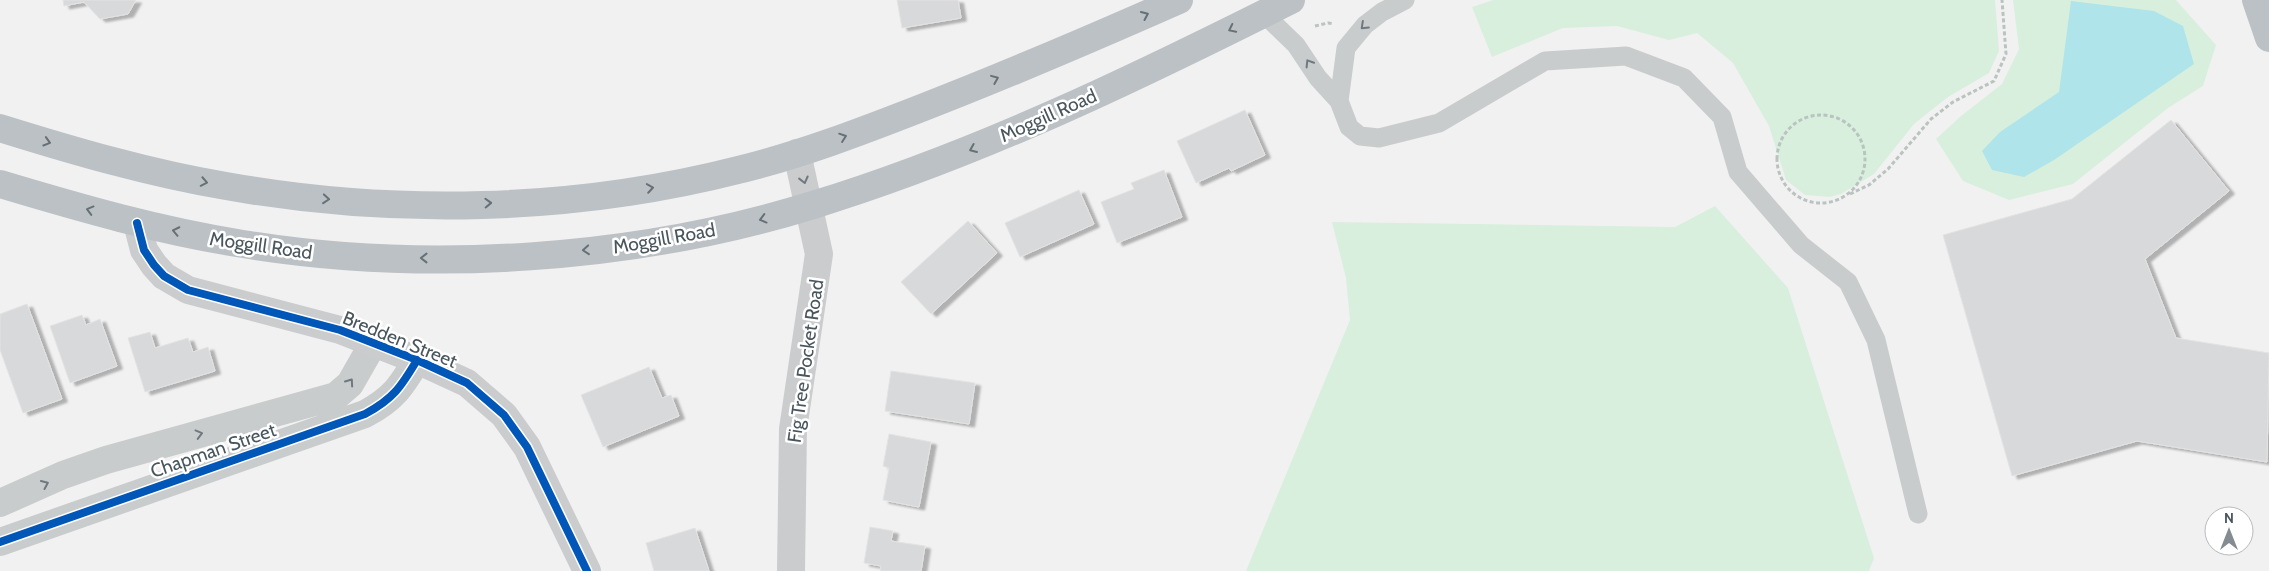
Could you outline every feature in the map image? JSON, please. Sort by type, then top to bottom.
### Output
[{"type":"highway","points":[[0,128],[85,154],[227,187],[278,194],[399,204],[540,201],[611,194],[686,182],[739,170],[798,153],[956,94],[1179,0]]},
{"type":"highway","name":"Moggill Road","points":[[0,184],[137,223],[244,244],[298,251],[409,258],[498,257],[639,244],[745,224],[810,206],[951,157],[1048,117],[1291,0]]},
{"type":"highway","points":[[2256,0],[2269,38]]},
{"type":"street","name":"Fig Tree Pocket Road","points":[[791,571],[793,430],[809,311],[819,265],[818,242],[798,153]]},
{"type":"street","name":"Bredden Street","points":[[137,223],[144,250],[154,265],[164,276],[188,290],[340,330],[374,342],[467,383],[504,415],[527,447],[587,571]]},
{"type":"street","name":"Chapman Street","points":[[0,503],[106,460],[336,396],[350,384],[374,342]]},
{"type":"street","name":"Chapman Street","points":[[0,542],[365,414],[382,405],[394,394],[417,360]]},
{"type":"lane","points":[[1339,101],[1346,48],[1352,38],[1382,12],[1405,0]]},
{"type":"lane","points":[[1264,14],[1296,45],[1318,78],[1339,101],[1348,127],[1354,133],[1368,138],[1379,138],[1439,123],[1545,61],[1626,56],[1684,78],[1722,117],[1738,172],[1801,245],[1848,282],[1876,340],[1918,514]]},
{"type":"path","points":[[1846,196],[1857,186],[1866,160],[1863,146],[1857,133],[1847,124],[1834,117],[1820,115],[1807,118],[1794,125],[1784,135],[1778,150],[1777,164],[1781,179],[1790,191],[1802,199],[1817,204],[1832,202],[1846,196],[1869,185],[1888,169],[1931,119],[1953,102],[1994,81],[2006,54],[2002,0]]},
{"type":"path","points":[[1316,26],[1328,22],[1337,24]]},
{"type":"green space","points":[[1493,0],[1995,0],[1999,51],[1989,73],[1948,97],[1914,124],[1874,174],[1841,194],[1830,197],[1805,195],[1786,180],[1769,126],[1733,63],[1697,33],[1669,40],[1617,26],[1563,28],[1492,57],[1472,7]]},
{"type":"green space","points":[[2013,0],[2176,0],[2216,45],[2203,86],[2168,108],[2073,184],[2009,200],[1963,181],[1936,139],[1961,116],[2002,84],[2019,49]]},
{"type":"green space","points":[[1715,206],[1788,288],[1874,558],[1869,571],[1246,571],[1350,320],[1346,278],[1332,222],[1675,227]]},
{"type":"water","points":[[2071,1],[2154,11],[2183,26],[2194,64],[2054,160],[2024,177],[1992,170],[1982,151],[2000,132],[2059,92]]},
{"type":"building","points":[[63,0],[136,0],[128,14],[100,19],[84,2],[64,6]]},
{"type":"building","points":[[897,0],[958,0],[961,18],[902,28]]},
{"type":"building","points":[[1245,110],[1265,155],[1231,171],[1229,168],[1196,183],[1177,141]]},
{"type":"building","points":[[2171,120],[2229,191],[2145,259],[2176,338],[2269,353],[2267,462],[2137,441],[2012,476],[1943,235],[2072,199]]},
{"type":"building","points":[[1164,170],[1182,217],[1117,243],[1101,202],[1134,189],[1131,183]]},
{"type":"building","points":[[1079,190],[1094,224],[1020,257],[1005,223]]},
{"type":"building","points":[[968,221],[997,253],[931,314],[901,282]]},
{"type":"building","points":[[27,304],[62,399],[23,413],[0,350],[0,314]]},
{"type":"building","points":[[82,315],[86,325],[100,319],[117,366],[70,383],[50,326]]},
{"type":"building","points":[[150,332],[155,348],[188,338],[193,352],[208,347],[215,371],[145,392],[128,338]]},
{"type":"building","points":[[649,367],[662,398],[671,395],[679,416],[603,447],[581,395]]},
{"type":"building","points":[[891,371],[975,383],[969,424],[885,411]]},
{"type":"building","points":[[889,434],[931,442],[919,507],[883,500],[889,468],[883,466]]},
{"type":"building","points":[[870,527],[893,531],[891,541],[925,546],[921,571],[880,571],[881,566],[864,563]]},
{"type":"building","points":[[695,528],[709,571],[654,571],[646,543]]},
{"type":"cycle path","points":[[137,223],[144,250],[154,265],[164,276],[188,290],[340,330],[417,360],[467,383],[504,415],[527,447],[587,571]]},
{"type":"cycle path","points":[[0,542],[365,414],[396,392],[417,360]]}]
